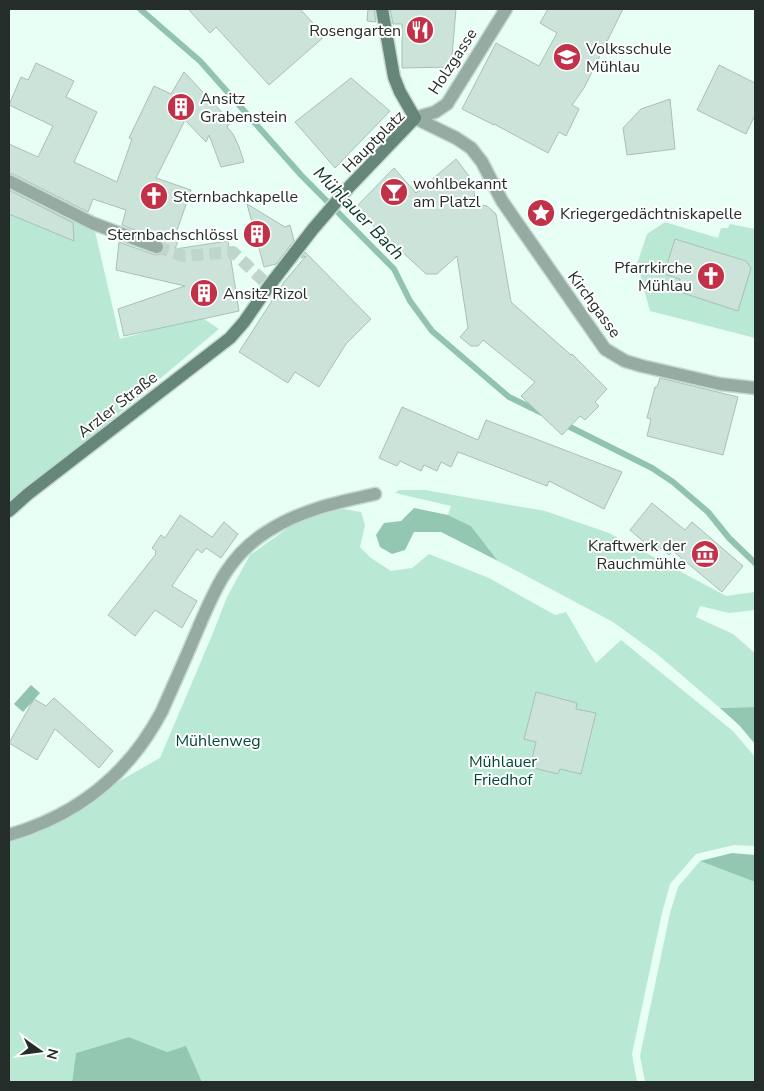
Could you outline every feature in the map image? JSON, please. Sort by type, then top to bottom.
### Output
[{"type":"main road","points":[[382,9],[394,77],[400,92],[416,118]]},
{"type":"main road","name":"Hauptplatz","points":[[313,229],[350,186],[416,118]]},
{"type":"main road","name":"Arzler Straße","points":[[9,511],[28,494],[230,338],[313,229]]},
{"type":"street","name":"Holzgasse","points":[[416,118],[434,112],[447,104],[506,9]]},
{"type":"street","name":"Hauptplatz","points":[[416,118],[456,138],[470,148],[482,162],[502,200]]},
{"type":"street","points":[[9,181],[92,223],[157,247]]},
{"type":"street","name":"Kirchgasse","points":[[502,200],[605,349],[625,361],[642,366],[720,384],[755,388]]},
{"type":"street","points":[[9,835],[51,820],[84,801],[115,775],[129,760],[154,727],[220,581],[232,562],[247,547],[268,530],[300,515],[317,508],[375,494]]},
{"type":"green space","points":[[9,190],[95,231],[120,339],[201,317],[219,329],[9,506]]},
{"type":"green space","points":[[665,222],[718,238],[721,228],[728,228],[730,224],[755,229],[755,338],[650,311],[637,264],[647,234]]},
{"type":"green space","points":[[399,490],[425,490],[545,511],[609,533],[726,596],[755,592],[755,610],[729,613],[700,606],[696,617],[733,634],[755,653],[755,707],[720,708],[657,654],[613,622],[498,561],[471,526],[448,515],[451,506],[395,493]]},
{"type":"green space","points":[[344,509],[361,512],[365,525],[360,547],[371,558],[391,571],[412,568],[429,554],[489,578],[555,615],[566,612],[596,663],[621,640],[733,731],[755,757],[755,846],[734,845],[696,854],[670,884],[632,1054],[637,1082],[202,1082],[186,1047],[167,1052],[129,1037],[76,1053],[72,1082],[9,1082],[9,835],[51,820],[160,758],[227,597],[250,555],[288,528],[317,514]]},
{"type":"green space","points":[[700,861],[755,882],[755,1082],[645,1082],[640,1056],[670,913],[678,887]]},
{"type":"shaded area","points":[[414,508],[448,515],[471,526],[498,561],[441,532],[414,532],[405,550],[392,554],[380,547],[376,535],[384,523],[401,521]]},
{"type":"shaded area","points":[[31,685],[40,693],[23,712],[14,704]]},
{"type":"shaded area","points":[[755,707],[755,744],[739,725],[720,708]]},
{"type":"shaded area","points":[[732,853],[755,855],[755,882],[700,861]]},
{"type":"shaded area","points":[[129,1037],[167,1052],[186,1046],[202,1082],[72,1082],[76,1053]]},
{"type":"building","points":[[188,9],[300,9],[325,36],[269,85],[216,27],[210,33]]},
{"type":"building","points":[[368,9],[374,9],[376,22],[367,21]]},
{"type":"building","points":[[390,9],[456,9],[451,67],[402,68],[402,24],[393,24]]},
{"type":"building","points":[[548,9],[623,9],[584,88],[572,105],[579,109],[566,136],[559,132],[548,153],[462,109],[496,43],[539,66],[557,33],[540,23]]},
{"type":"building","points":[[36,63],[74,81],[66,97],[97,112],[74,162],[117,182],[132,139],[129,138],[154,86],[171,94],[184,72],[231,122],[227,127],[233,134],[244,162],[221,167],[209,135],[206,142],[185,120],[156,178],[191,190],[175,236],[179,238],[175,249],[228,241],[239,311],[124,336],[118,309],[185,286],[116,270],[119,242],[155,255],[162,254],[165,249],[165,245],[160,240],[122,225],[126,210],[93,199],[88,212],[9,173],[9,144],[38,157],[53,126],[9,105],[21,77],[28,80]]},
{"type":"building","points":[[719,65],[755,83],[755,115],[746,134],[697,110]]},
{"type":"building","points":[[351,78],[390,111],[335,168],[295,122]]},
{"type":"building","points":[[670,99],[675,149],[627,155],[623,128],[641,109]]},
{"type":"building","points":[[456,159],[472,180],[476,204],[487,206],[496,214],[511,302],[572,354],[607,389],[595,402],[599,406],[585,420],[580,416],[562,435],[521,396],[535,382],[483,340],[478,346],[471,346],[460,337],[468,328],[457,256],[437,274],[426,274],[355,208],[394,168],[416,193]]},
{"type":"building","points":[[9,190],[73,223],[74,241],[9,214]]},
{"type":"building","points":[[247,204],[285,227],[290,225],[294,241],[276,264],[264,267]]},
{"type":"building","name":"Pfarrkirche Mühlau","points":[[675,239],[746,261],[751,268],[738,311],[677,291],[680,279],[664,274]]},
{"type":"building","points":[[305,252],[371,319],[346,344],[319,387],[295,372],[288,383],[239,352],[284,282],[306,256],[301,258]]},
{"type":"building","points":[[660,378],[738,397],[723,455],[647,436],[651,419],[647,418],[655,387],[657,387]]},
{"type":"building","points":[[402,407],[478,440],[486,420],[622,472],[604,509],[549,481],[547,486],[458,452],[451,467],[441,462],[437,471],[424,465],[421,471],[400,461],[397,466],[379,458]]},
{"type":"building","points":[[652,503],[685,530],[692,522],[743,566],[722,592],[673,551],[669,555],[661,548],[657,553],[630,530]]},
{"type":"building","points":[[180,515],[212,537],[224,522],[238,534],[221,558],[206,548],[202,553],[197,549],[172,586],[197,601],[182,628],[155,610],[135,636],[108,615],[156,554],[156,551],[152,548],[161,535],[165,538]]},
{"type":"building","points":[[536,692],[577,703],[576,709],[596,713],[581,774],[560,769],[558,774],[530,767],[536,742],[524,739]]},
{"type":"building","points":[[54,698],[113,751],[99,768],[55,729],[37,760],[9,743],[34,699],[46,706]]},
{"type":"waterway","name":"Mühlauer Bach","points":[[140,9],[200,61],[301,175],[394,269],[410,301],[432,331],[509,397],[542,413]]},
{"type":"waterway","name":"Mühlauer Bach","points":[[562,423],[652,468],[673,482],[708,512],[729,538],[755,563]]},
{"type":"tunnel","points":[[157,247],[183,256],[233,252],[269,286]]},
{"type":"place","name":"Rosengarten","points":[[420,30]]},
{"type":"place","name":"Volksschule Mühlau","points":[[567,57]]},
{"type":"place","name":"Ansitz Grabenstein","points":[[181,107]]},
{"type":"place","name":"wohlbekannt am Platzl","points":[[394,192]]},
{"type":"place","name":"Sternbachkapelle","points":[[154,196]]},
{"type":"place","name":"Kriegergedächtniskapelle","points":[[541,213]]},
{"type":"place","name":"Sternbachschlössl","points":[[257,234]]},
{"type":"place","name":"Pfarrkirche Mühlau","points":[[711,276]]},
{"type":"place","name":"Ansitz Rizol","points":[[204,293]]},
{"type":"place","name":"Kraftwerk der Rauchmühle","points":[[705,554]]},
{"type":"park label","name":"Mühlenweg","points":[[218,740]]},
{"type":"park label","name":"Mühlauer Friedhof","points":[[503,770]]}]
